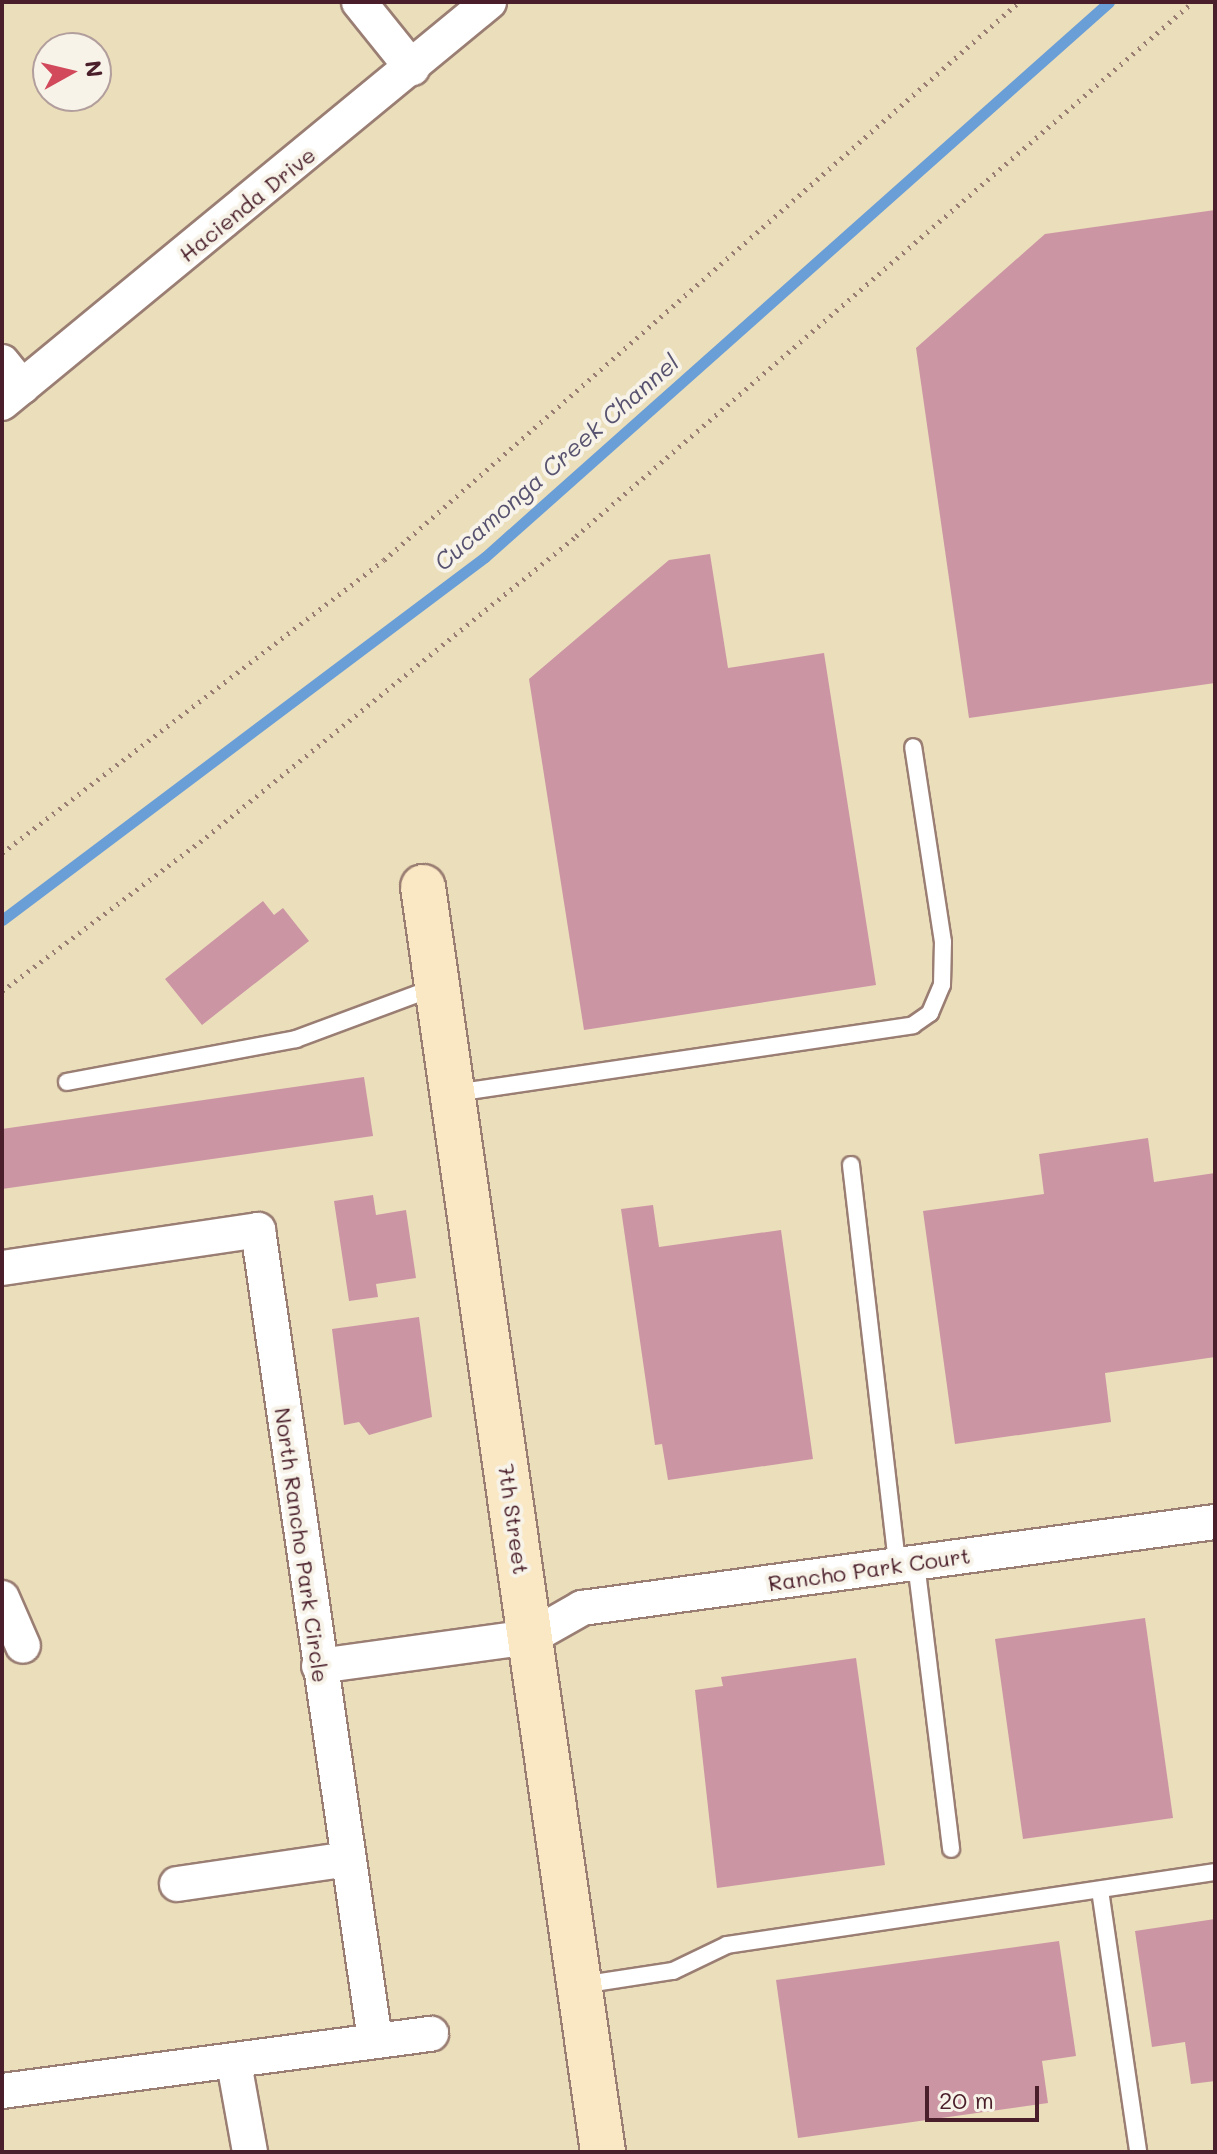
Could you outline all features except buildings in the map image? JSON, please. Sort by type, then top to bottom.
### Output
[{"type":"street","points":[[359,2],[412,68]]},
{"type":"street","name":"Hacienda Drive","points":[[9,384],[412,68],[489,2]]},
{"type":"street","name":"7th Street","points":[[423,887],[603,2152]]},
{"type":"street","name":"North Rancho Park Circle","points":[[2,1268],[258,1230],[375,2040]]},
{"type":"street","name":"Rancho Park Court","points":[[531,1637],[582,1608],[1215,1522]]},
{"type":"street","points":[[2,1598],[23,1646]]},
{"type":"street","points":[[319,1666],[531,1637]]},
{"type":"street","points":[[177,1884],[348,1859]]},
{"type":"street","points":[[2,2091],[234,2063],[431,2034]]},
{"type":"street","points":[[234,2063],[250,2152]]},
{"type":"lane","points":[[453,1093],[913,1025],[930,1013],[942,985],[943,942],[913,747]]},
{"type":"lane","points":[[67,1082],[296,1039],[437,987]]},
{"type":"lane","points":[[851,1165],[951,1849]]},
{"type":"lane","points":[[580,1985],[673,1971],[727,1945],[1215,1872]]},
{"type":"lane","points":[[1100,1890],[1138,2152]]},
{"type":"path","points":[[2,853],[384,560],[1019,2]]},
{"type":"path","points":[[2,991],[200,842],[576,536],[1193,2]]},
{"type":"waterway","name":"Cucamonga Creek Channel","points":[[2,920],[485,557],[1109,2]]}]
